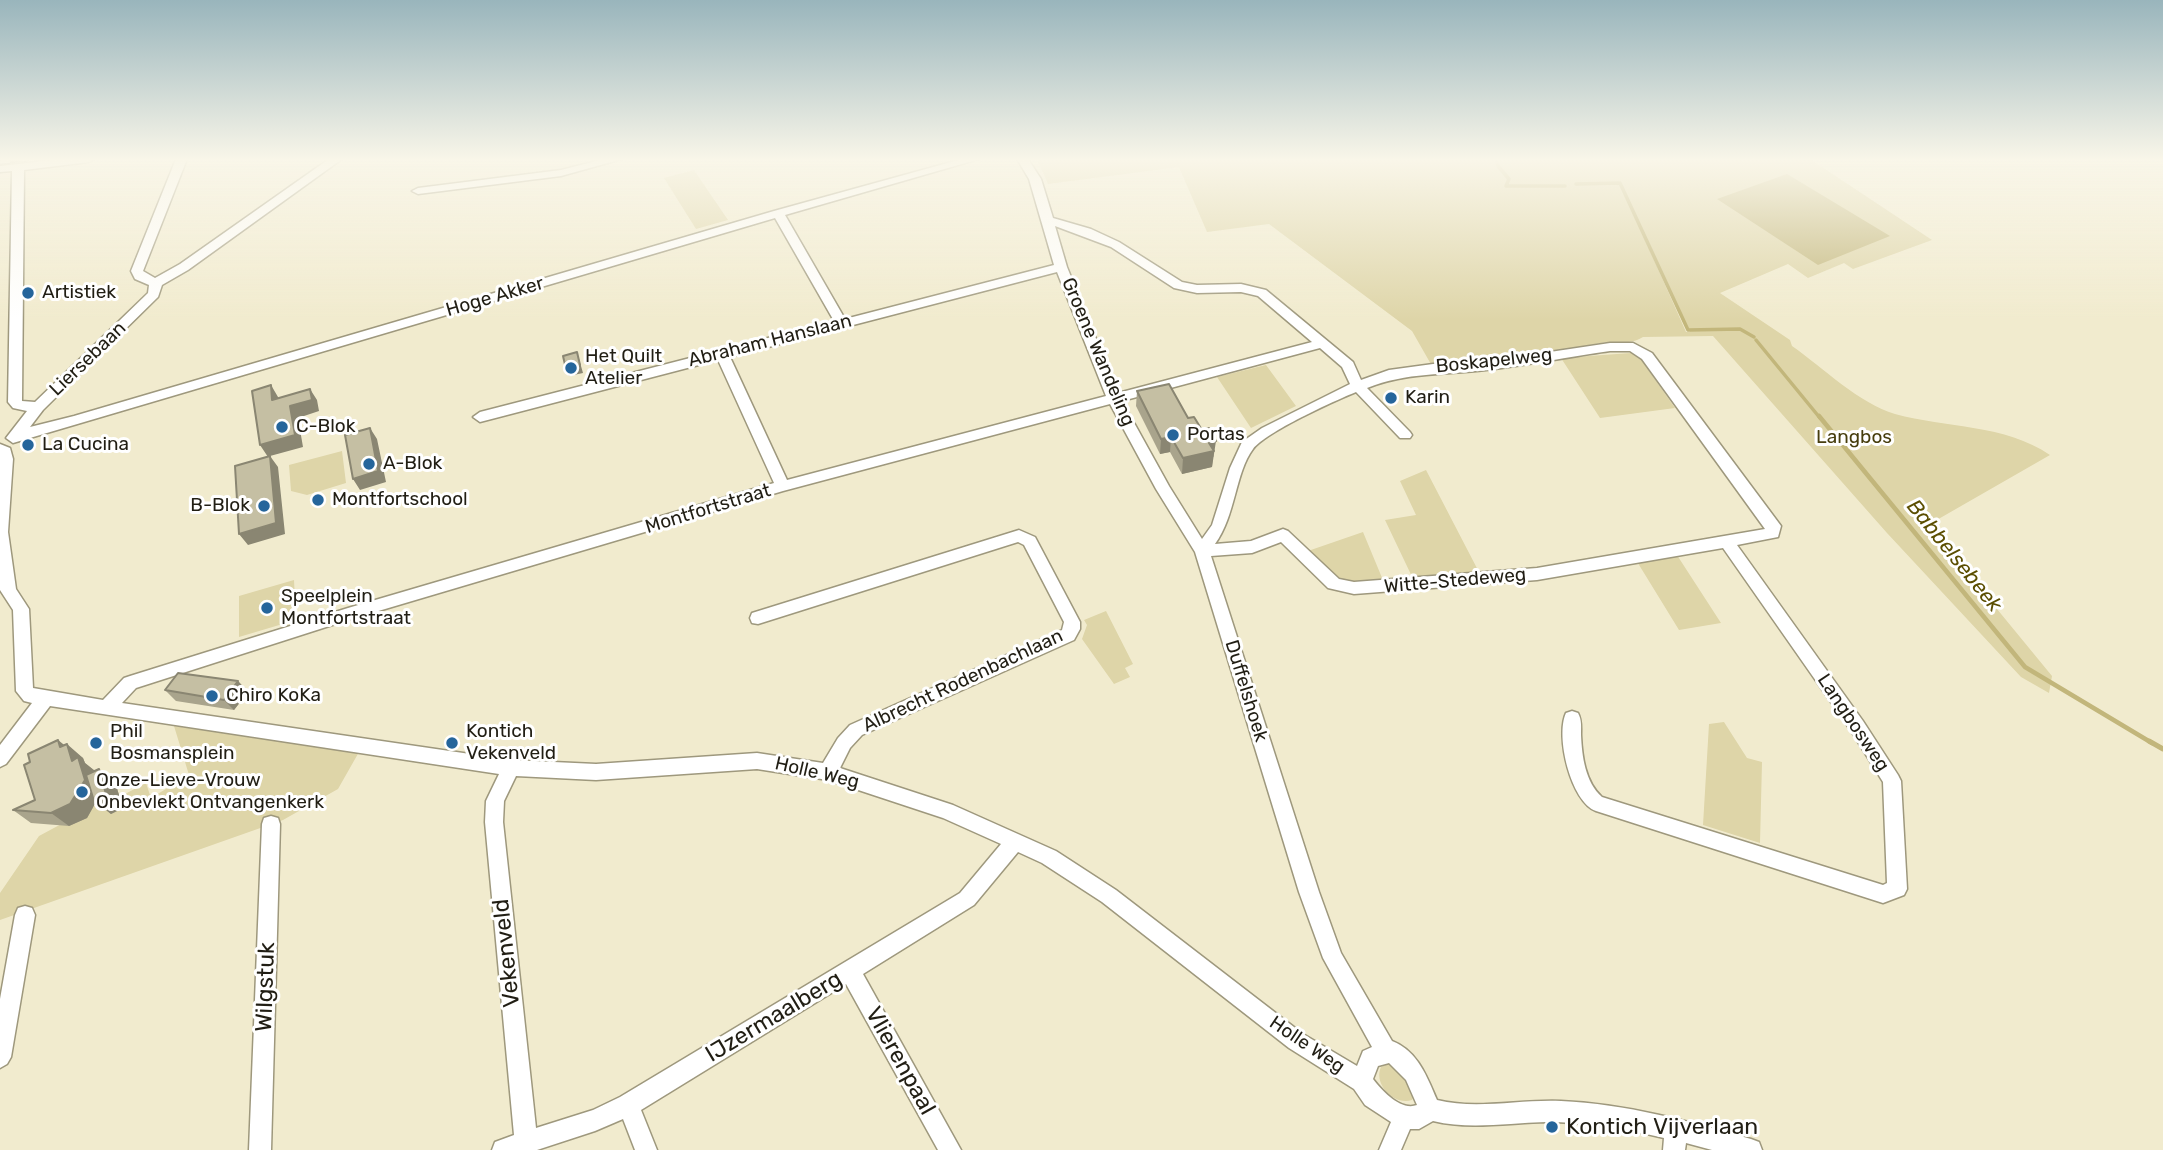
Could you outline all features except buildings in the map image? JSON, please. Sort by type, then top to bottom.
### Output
[{"type":"street","points":[[17,213],[15,402],[18,405],[38,407]]},
{"type":"street","points":[[156,283],[139,276],[137,271],[160,213]]},
{"type":"street","name":"Liersebaan","points":[[17,435],[38,407],[154,294],[156,283],[184,267],[260,213]]},
{"type":"street","name":"Hoge Akker","points":[[17,435],[75,421],[776,213]]},
{"type":"street","points":[[778,213],[841,322]]},
{"type":"street","points":[[1045,213],[1048,221],[1072,226],[1123,248],[1178,285],[1189,288],[1251,288],[1262,293],[1348,365],[1357,385],[1405,435]]},
{"type":"street","name":"Groene Wandeling","points":[[1048,221],[1062,267],[1113,397],[1163,489],[1202,551]]},
{"type":"street","name":"Abraham Hanslaan","points":[[480,417],[1062,267]]},
{"type":"street","name":"Montfortstraat","points":[[106,708],[130,683],[348,614],[783,486],[1324,343]]},
{"type":"street","name":"Boskapelweg","points":[[1357,385],[1400,372],[1483,366],[1583,350],[1633,347],[1647,356],[1773,526],[1774,531],[1770,534],[1727,542]]},
{"type":"street","points":[[722,353],[783,486]]},
{"type":"street","points":[[1202,551],[1219,527],[1237,468],[1247,446],[1266,431],[1357,385]]},
{"type":"street","points":[[0,759],[45,699],[30,696],[25,691],[20,609],[8,590],[1,532],[6,459],[5,452],[0,449],[17,435]]},
{"type":"street","name":"Witte-Stedeweg","points":[[1202,551],[1252,547],[1283,535],[1334,584],[1341,587],[1370,588],[1537,574],[1727,542]]},
{"type":"street","name":"Albrecht Rodenbachlaan","points":[[758,618],[1019,537],[1030,541],[1072,622],[1068,635],[856,730],[844,743],[828,772]]},
{"type":"street","name":"Langbosweg","points":[[1573,718],[1572,744],[1587,797],[1596,803],[1883,894],[1897,890],[1892,781],[1857,726],[1727,542]]},
{"type":"street","name":"Duffelshoek","points":[[1202,551],[1309,892],[1333,958],[1387,1052],[1397,1055],[1414,1072],[1430,1109]]},
{"type":"street","name":"Holle Weg","points":[[45,699],[511,768],[596,772],[757,761],[828,772],[947,811],[1016,841],[1087,880],[1296,1041],[1362,1081]]},
{"type":"street","name":"Vekenveld","points":[[511,768],[495,801],[494,822],[526,1142]]},
{"type":"street","name":"Wilgstuk","points":[[260,1150],[271,824]]},
{"type":"street","name":"IJzermaalberg","points":[[503,1150],[595,1120],[628,1105],[972,894],[1016,841]]},
{"type":"street","points":[[0,1057],[25,915]]},
{"type":"street","name":"Vlierenpaal","points":[[850,971],[950,1150]]},
{"type":"street","points":[[1387,1052],[1370,1058],[1362,1081],[1373,1097],[1404,1118],[1423,1117],[1430,1109],[1444,1114],[1476,1115],[1517,1111],[1564,1112],[1619,1118],[1675,1140],[1751,1150]]},
{"type":"street","points":[[628,1105],[646,1150]]},
{"type":"street","points":[[1390,1150],[1404,1118]]},
{"type":"green space","points":[[686,213],[723,213],[728,220],[696,229]]},
{"type":"green space","name":"Langbos","points":[[1199,213],[1633,213],[1686,332],[1690,332],[1635,213],[1891,213],[1932,240],[1853,269],[1844,263],[1808,278],[1788,264],[1720,293],[1790,340],[1792,346],[1842,384],[1882,409],[1914,419],[2014,437],[2050,455],[1928,525],[2052,676],[2049,693],[2021,677],[1887,533],[1713,336],[1643,337],[1628,342],[1607,342],[1496,360],[1432,366],[1412,331],[1269,224],[1207,232]]},
{"type":"green space","points":[[1631,353],[1638,355],[1675,408],[1600,418],[1561,358]]},
{"type":"green space","points":[[1266,365],[1296,406],[1251,428],[1217,377]]},
{"type":"green space","points":[[342,451],[346,483],[307,495],[291,491],[289,465]]},
{"type":"green space","points":[[1426,470],[1481,576],[1415,583],[1385,520],[1416,515],[1400,481]]},
{"type":"green space","points":[[1363,532],[1385,585],[1343,584],[1305,552]]},
{"type":"green space","points":[[1675,552],[1721,623],[1679,630],[1636,560]]},
{"type":"green space","name":"Speelplein Montfortstraat","points":[[294,580],[296,620],[239,637],[239,596]]},
{"type":"green space","points":[[1106,611],[1133,664],[1125,668],[1130,677],[1114,684],[1082,639],[1087,625],[1084,620]]},
{"type":"green space","points":[[1724,722],[1747,758],[1762,762],[1760,843],[1703,825],[1709,724]]},
{"type":"green space","points":[[174,726],[359,752],[338,789],[283,820],[0,920],[0,893],[39,836],[106,800],[111,813],[126,806],[123,795],[146,783],[151,798],[189,775]]},
{"type":"green space","points":[[1390,1063],[1400,1068],[1415,1093],[1412,1100],[1398,1100],[1383,1086],[1379,1074],[1381,1067]]},
{"type":"shaded area","points":[[1738,213],[1851,213],[1890,236],[1818,265]]},
{"type":"waterway","name":"Babbelsebeek","points":[[1634,213],[1688,330],[1740,329],[1754,337]]},
{"type":"waterway","name":"Babbelsebeek","points":[[1756,340],[1820,418]]},
{"type":"waterway","name":"Babbelsebeek","points":[[1819,416],[2025,667],[2152,743]]},
{"type":"waterway","name":"Babbelsebeek","points":[[2149,741],[2163,749]]},
{"type":"place","name":"Artistiek","points":[[28,293]]},
{"type":"place","name":"Het Quilt Atelier","points":[[571,368]]},
{"type":"place","name":"Karin","points":[[1391,398]]},
{"type":"place","name":"C-Blok","points":[[282,427]]},
{"type":"place","name":"Portas","points":[[1173,435]]},
{"type":"place","name":"La Cucina","points":[[28,445]]},
{"type":"place","name":"A-Blok","points":[[369,464]]},
{"type":"place","name":"Montfortschool","points":[[318,500]]},
{"type":"place","name":"B-Blok","points":[[264,506]]},
{"type":"place","name":"Speelplein Montfortstraat","points":[[267,608]]},
{"type":"place","name":"Chiro KoKa","points":[[212,696]]},
{"type":"place","name":"Phil Bosmansplein","points":[[96,743]]},
{"type":"place","name":"Kontich Vekenveld","points":[[452,743]]},
{"type":"place","name":"Onze-Lieve-Vrouw Onbevlekt Ontvangenkerk","points":[[82,792]]},
{"type":"place","name":"Kontich Vijverlaan","points":[[1552,1127]]}]
